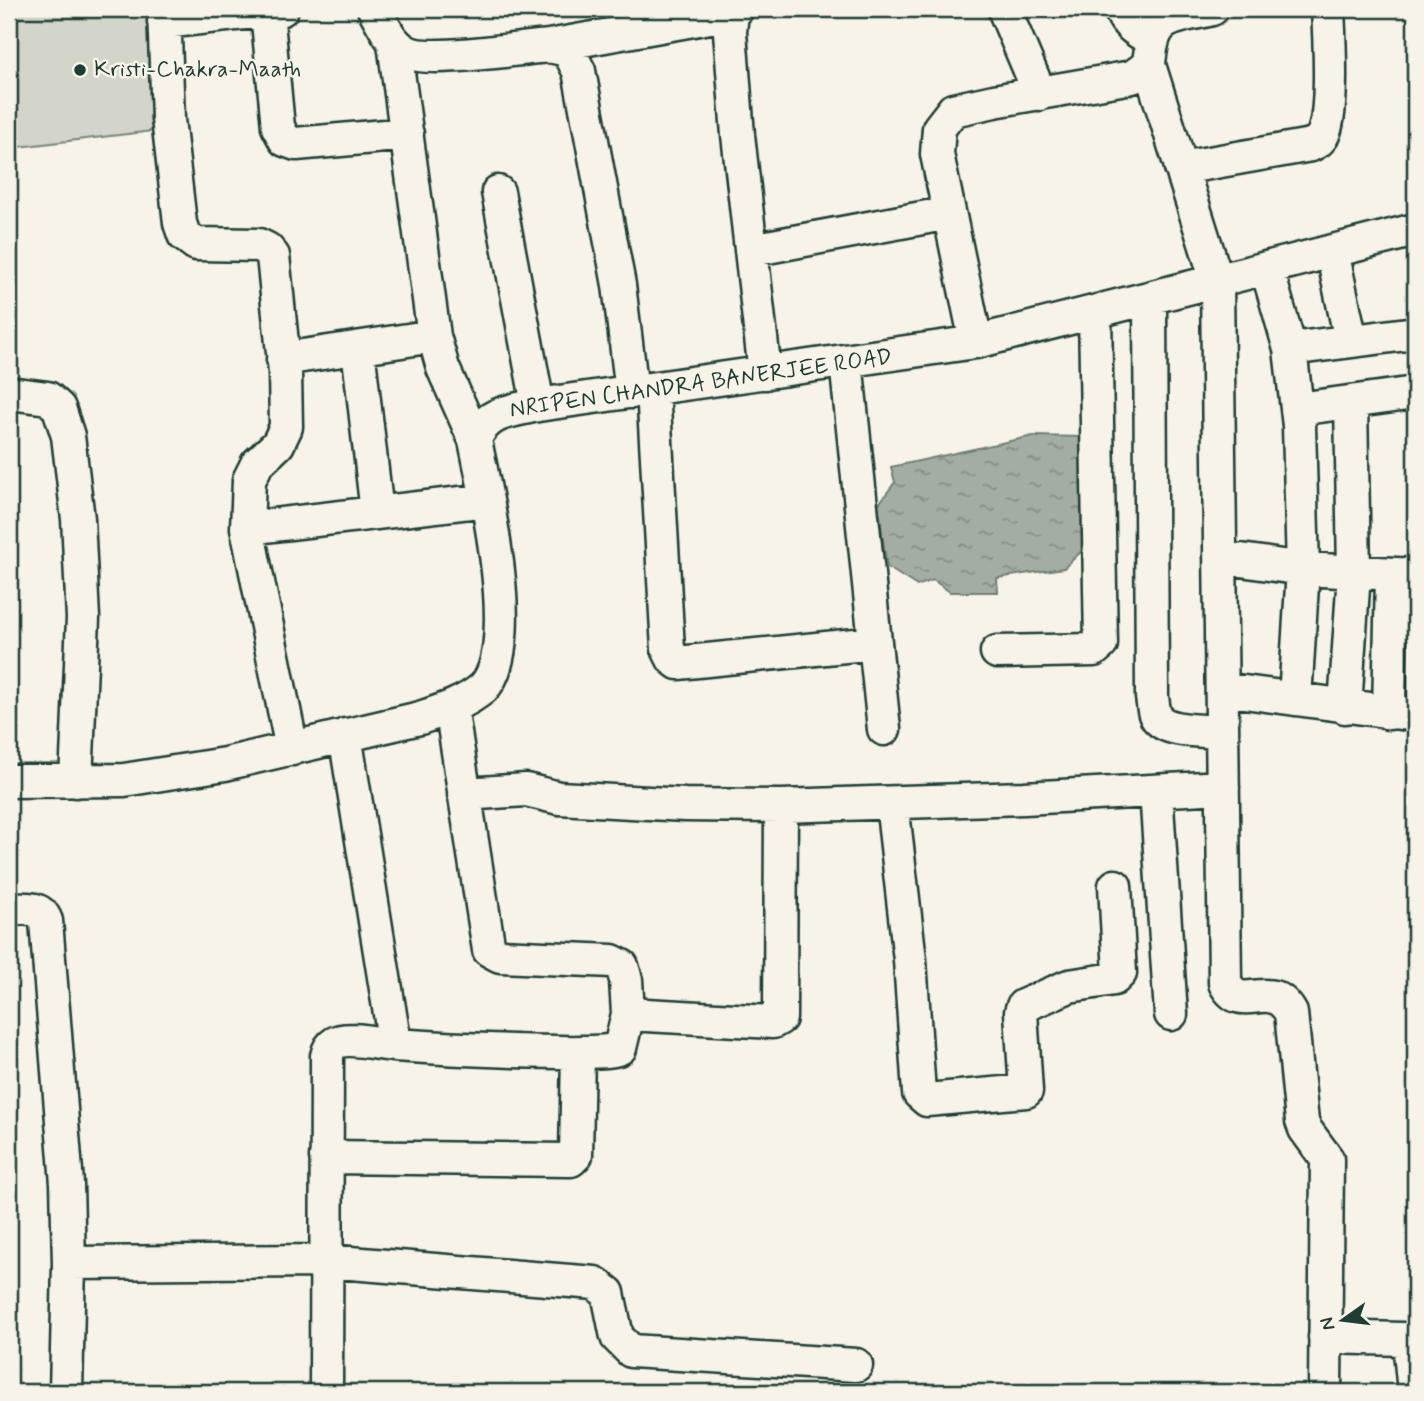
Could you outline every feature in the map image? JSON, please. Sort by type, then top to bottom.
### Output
[{"type":"street","points":[[9,781],[136,778],[225,764],[292,749],[451,708],[484,687],[496,665],[500,637],[497,561],[475,440],[443,368],[434,336],[394,43],[374,9]]},
{"type":"street","points":[[1004,9],[1040,94]]},
{"type":"street","points":[[1120,9],[1150,52],[1181,168],[1217,281],[1225,983],[1230,992],[1239,998],[1273,995],[1284,1001],[1291,1013],[1302,1121],[1327,1159],[1325,1392]]},
{"type":"street","points":[[976,342],[937,154],[939,128],[953,110],[1132,77],[1150,52],[1162,22],[1212,9]]},
{"type":"street","points":[[1181,168],[1311,145],[1321,138],[1330,99],[1328,9]]},
{"type":"street","points":[[292,749],[247,528],[249,480],[257,464],[278,444],[286,427],[284,359],[273,256],[267,248],[259,245],[196,244],[184,235],[180,223],[167,108],[164,15],[261,10],[278,127],[285,140],[296,144],[407,134]]},
{"type":"street","points":[[394,43],[409,53],[430,57],[548,46],[734,11],[730,32],[737,122],[765,373]]},
{"type":"street","points":[[548,46],[568,50],[579,71],[618,285],[643,391],[668,649],[673,659],[678,663],[875,643]]},
{"type":"street","points":[[498,192],[537,405]]},
{"type":"street","points":[[751,250],[949,213]]},
{"type":"street","name":"NRIPEN CHANDRA BANERJEE ROAD","points":[[475,440],[480,426],[498,415],[537,405],[976,342],[1415,230]]},
{"type":"street","points":[[1332,251],[1351,341]]},
{"type":"street","points":[[1267,269],[1290,349],[1298,409],[1303,569],[1295,699]]},
{"type":"street","points":[[1150,298],[1152,697],[1155,715],[1162,724],[1222,732]]},
{"type":"street","points":[[997,652],[1094,650],[1101,644],[1095,313]]},
{"type":"street","points":[[1290,349],[1415,333]]},
{"type":"street","points":[[284,359],[434,336]]},
{"type":"street","points":[[358,348],[377,513]]},
{"type":"street","points":[[846,361],[884,729]]},
{"type":"street","points":[[9,393],[48,398],[60,408],[68,436],[78,519],[83,618],[76,781]]},
{"type":"street","points":[[1298,409],[1415,393]]},
{"type":"street","points":[[1345,707],[1353,573],[1352,402]]},
{"type":"street","points":[[247,528],[486,500]]},
{"type":"street","points":[[1220,556],[1303,569],[1404,575],[1402,714],[1222,689]]},
{"type":"street","points":[[326,1392],[329,1049],[335,1042],[346,1040],[395,1045],[578,1053],[617,1051],[621,1048],[628,1014],[626,980],[622,966],[612,961],[500,956],[489,950],[451,708]]},
{"type":"street","points":[[345,735],[395,1045]]},
{"type":"street","points":[[464,794],[526,790],[566,799],[685,805],[781,806],[1223,787]]},
{"type":"street","points":[[1156,791],[1171,1014]]},
{"type":"street","points":[[892,803],[910,960],[919,1093],[927,1100],[1026,1091],[1021,1012],[1023,1006],[1062,988],[1115,979],[1120,973],[1115,886]]},
{"type":"street","points":[[628,1014],[773,1022],[780,1018],[781,806]]},
{"type":"street","points":[[9,909],[38,910],[46,921],[66,1184],[69,1263],[66,1392]]},
{"type":"street","points":[[326,1157],[571,1160],[576,1155],[578,1053]]},
{"type":"street","points":[[69,1263],[326,1261],[595,1283],[608,1293],[617,1337],[625,1347],[640,1353],[856,1365]]},
{"type":"street","points":[[1325,1337],[1403,1339],[1409,1342],[1414,1392]]},
{"type":"shaded area","name":"Kristi-Chakra-Maath","points":[[9,9],[151,9],[152,131],[9,148]]},
{"type":"water","points":[[1033,436],[1085,437],[1092,541],[1064,568],[997,578],[998,592],[950,592],[933,580],[917,586],[887,567],[878,505],[895,482],[891,467]]},
{"type":"place","name":"Kristi-Chakra-Maath","points":[[80,70]]}]
